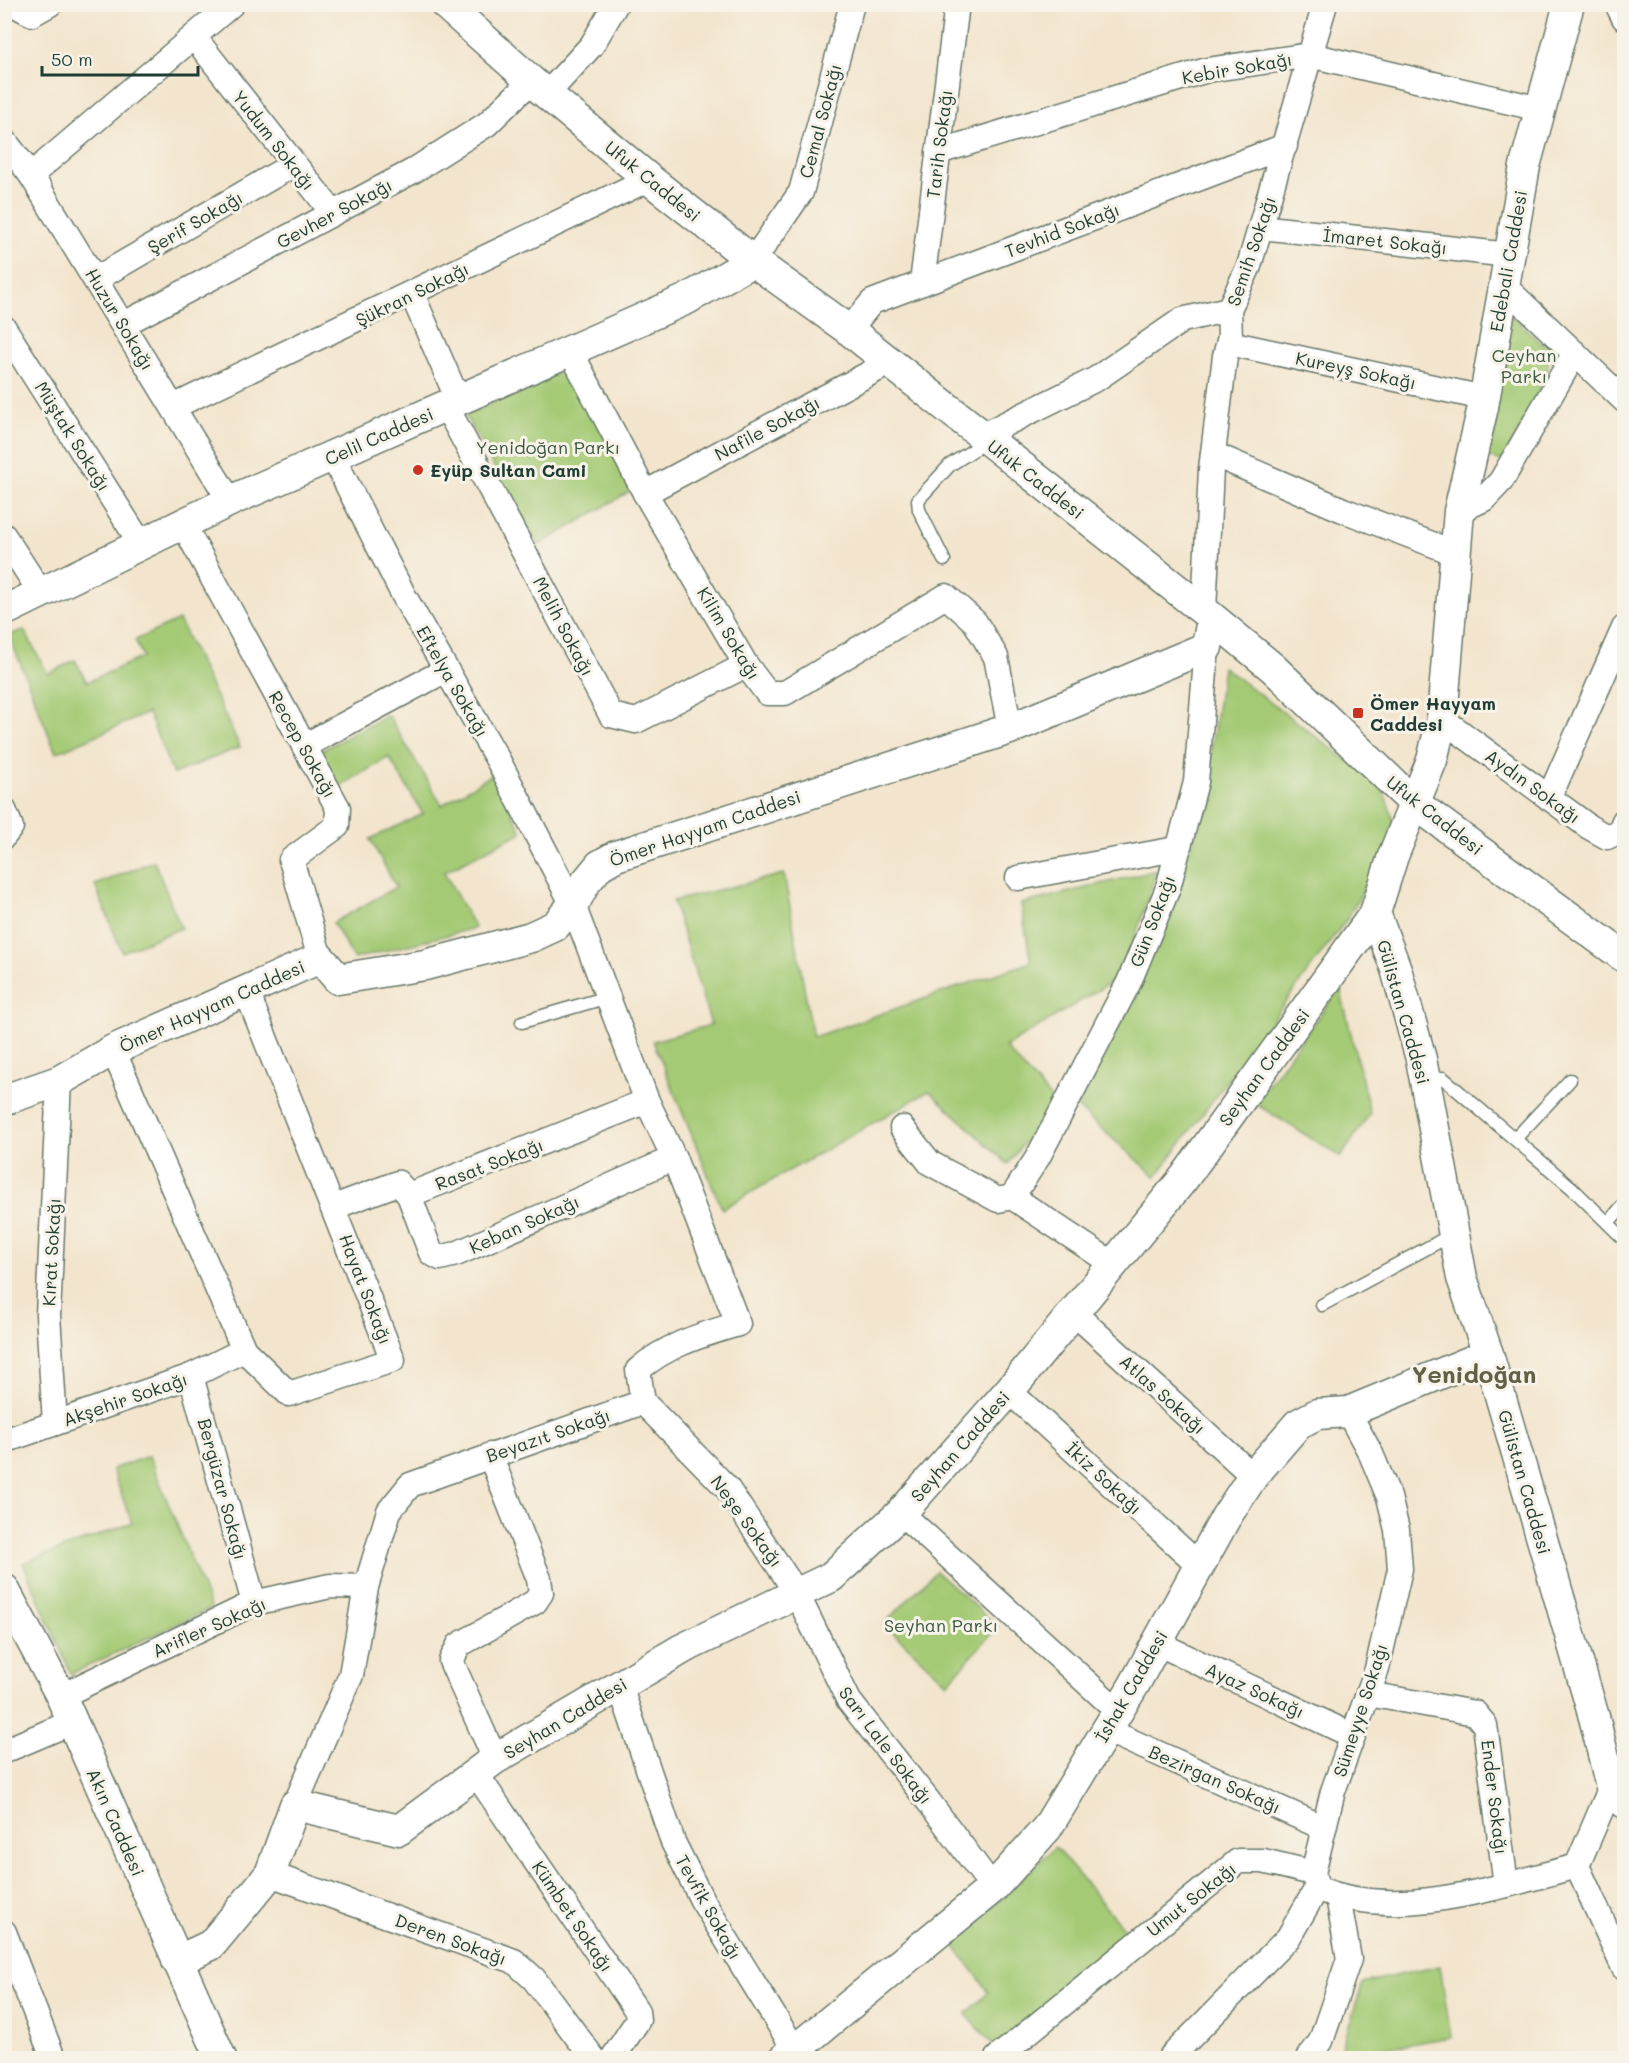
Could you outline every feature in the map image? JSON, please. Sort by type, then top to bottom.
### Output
[{"type":"street","points":[[13,4],[32,14],[50,4]]},
{"type":"street","points":[[31,175],[232,4]]},
{"type":"street","name":"Ufuk Caddesi","points":[[445,4],[649,179],[753,261],[849,330],[984,438],[1208,626],[1273,668],[1414,803],[1624,957]]},
{"type":"street","name":"Gevher Sokağı","points":[[124,324],[413,171],[487,124],[592,45],[616,4]]},
{"type":"street","name":"Cemal Sokağı","points":[[753,261],[801,192],[852,4]]},
{"type":"street","name":"Tarih Sokağı","points":[[922,283],[957,4]]},
{"type":"street","name":"Semih Sokağı","points":[[1208,626],[1213,454],[1229,343],[1229,309],[1249,266],[1325,4]]},
{"type":"street","name":"Edebali Caddesi","points":[[1414,803],[1431,760],[1442,719],[1459,511],[1484,398],[1525,166],[1569,4]]},
{"type":"street","points":[[1617,4],[1624,18]]},
{"type":"street","name":"Yudum Sokağı","points":[[194,37],[333,213]]},
{"type":"street","name":"Kebir Sokağı","points":[[938,152],[1207,70],[1311,55],[1540,109]]},
{"type":"street","name":"Huzur Sokağı","points":[[4,140],[31,175],[175,406],[230,501]]},
{"type":"street","name":"Tevhid Sokağı","points":[[849,330],[872,302],[1285,146]]},
{"type":"street","name":"Şerif Sokağı","points":[[96,279],[294,164]]},
{"type":"street","name":"Şükran Sokağı","points":[[175,406],[649,179]]},
{"type":"street","name":"İmaret Sokağı","points":[[1261,227],[1509,255]]},
{"type":"street","name":"Celil Caddesi","points":[[4,611],[230,501],[687,299],[753,261]]},
{"type":"street","points":[[1504,286],[1624,400]]},
{"type":"street","name":"Melih Sokağı","points":[[412,294],[452,403],[611,715],[636,721],[746,664]]},
{"type":"street","points":[[984,438],[1096,379],[1182,320],[1229,309]]},
{"type":"street","name":"Müştak Sokağı","points":[[4,328],[141,544]]},
{"type":"street","name":"Kureyş Sokağı","points":[[1229,343],[1484,398]]},
{"type":"street","name":"Kilim Sokağı","points":[[571,352],[645,493],[746,664],[767,693],[785,693],[946,596],[975,622],[996,657],[1010,729]]},
{"type":"street","points":[[1459,511],[1484,499],[1501,481],[1575,353]]},
{"type":"street","name":"Nafile Sokağı","points":[[645,493],[889,363]]},
{"type":"street","points":[[1213,454],[1343,510],[1455,553]]},
{"type":"street","name":"Eftelya Sokağı","points":[[333,457],[404,596],[499,762],[573,905]]},
{"type":"street","name":"Recep Sokağı","points":[[183,524],[338,808],[338,826],[291,860],[320,958]]},
{"type":"street","points":[[4,536],[41,593]]},
{"type":"street","name":"Ömer Hayyam Caddesi","points":[[4,1100],[59,1081],[113,1050],[320,958],[338,979],[425,965],[531,938],[555,926],[573,905],[586,882],[600,865],[616,856],[1010,729],[1208,626]]},
{"type":"street","name":"Gün Sokağı","points":[[1012,1197],[1038,1157],[1129,982],[1168,888],[1176,849],[1196,782],[1208,626]]},
{"type":"street","points":[[1549,798],[1624,628]]},
{"type":"street","points":[[304,746],[446,669]]},
{"type":"street","name":"Aydın Sokağı","points":[[1442,719],[1589,827],[1607,837],[1620,831],[1624,821]]},
{"type":"street","name":"Seyhan Caddesi","points":[[296,1805],[399,1830],[486,1767],[682,1649],[831,1577],[902,1513],[1009,1391],[1184,1178],[1375,913],[1393,856],[1414,803]]},
{"type":"street","points":[[4,810],[11,827],[4,836]]},
{"type":"street","points":[[1018,878],[1176,849]]},
{"type":"street","points":[[573,905],[647,1101],[674,1158],[738,1324],[684,1340],[653,1357],[638,1370],[643,1402]]},
{"type":"street","name":"Gülistan Caddesi","points":[[1375,913],[1396,969],[1421,1059],[1462,1278],[1488,1354],[1618,1795]]},
{"type":"street","name":"Hayat Sokağı","points":[[113,1050],[244,1350],[290,1395],[393,1360],[246,990]]},
{"type":"street","name":"Kırat Sokağı","points":[[55,1424],[48,1315],[59,1081]]},
{"type":"street","name":"Rasat Sokağı","points":[[409,1195],[647,1101]]},
{"type":"street","points":[[902,1128],[930,1163],[998,1200],[1012,1197],[1113,1264]]},
{"type":"street","name":"Keban Sokağı","points":[[409,1195],[431,1253],[440,1258],[456,1254],[674,1158]]},
{"type":"street","points":[[334,1207],[398,1183],[409,1195]]},
{"type":"street","name":"Atlas Sokağı","points":[[1073,1312],[1253,1476]]},
{"type":"street","name":"Akşehir Sokağı","points":[[4,1441],[191,1376],[244,1350]]},
{"type":"street","name":"İshak Caddesi","points":[[790,2054],[993,1888],[1047,1828],[1253,1476],[1298,1424],[1317,1414],[1348,1412],[1488,1354]]},
{"type":"street","name":"Bergüzar Sokağı","points":[[191,1376],[254,1603]]},
{"type":"street","name":"İkiz Sokağı","points":[[1009,1391],[1199,1565]]},
{"type":"street","name":"Beyazıt Sokağı","points":[[177,1961],[211,1945],[270,1874],[296,1805],[351,1676],[366,1587],[389,1511],[410,1485],[643,1402]]},
{"type":"street","name":"Neşe Sokağı","points":[[643,1402],[727,1488],[796,1592]]},
{"type":"street","name":"Sümeyye Sokağı","points":[[1323,1886],[1324,1828],[1333,1791],[1377,1669],[1400,1569],[1397,1530],[1389,1497],[1371,1454],[1348,1412]]},
{"type":"street","name":"Kümbet Sokağı","points":[[490,1455],[539,1579],[541,1593],[535,1602],[459,1645],[451,1660],[486,1767],[637,2011],[638,2020],[613,2058]]},
{"type":"street","name":"Bezirgan Sokağı","points":[[902,1513],[1112,1720],[1324,1828]]},
{"type":"street","name":"Arifler Sokağı","points":[[4,1752],[66,1709],[254,1603],[330,1586],[366,1587]]},
{"type":"street","name":"Akın Caddesi","points":[[4,1589],[66,1709],[221,2058]]},
{"type":"street","name":"Sarı Lale Sokağı","points":[[796,1592],[849,1701],[993,1888]]},
{"type":"street","name":"Ayaz Sokağı","points":[[1156,1643],[1353,1736]]},
{"type":"street","name":"Tevfik Sokağı","points":[[620,1686],[678,1852],[702,1900],[790,2054]]},
{"type":"street","name":"Ender Sokağı","points":[[1368,1694],[1474,1713],[1485,1725],[1506,1885]]},
{"type":"street","points":[[1618,1795],[1577,1866],[1624,1968]]},
{"type":"street","name":"Umut Sokağı","points":[[997,2058],[1238,1861],[1263,1861],[1368,1902],[1450,1898],[1577,1866]]},
{"type":"street","name":"Deren Sokağı","points":[[270,1874],[514,1961],[534,1979],[593,2058]]},
{"type":"street","points":[[1170,2058],[1287,1938],[1323,1886]]},
{"type":"street","points":[[1310,2058],[1321,2041],[1349,1959],[1323,1886]]},
{"type":"street","points":[[4,1932],[52,2058]]},
{"type":"lane","points":[[944,560],[919,510],[918,500],[950,465],[984,438]]},
{"type":"lane","points":[[522,1022],[608,997]]},
{"type":"lane","points":[[1443,1078],[1515,1139],[1624,1239]]},
{"type":"lane","points":[[1515,1139],[1570,1080]]},
{"type":"lane","points":[[1608,1223],[1624,1204]]},
{"type":"lane","points":[[1322,1305],[1453,1234]]},
{"type":"green space","name":"Ceyhan Parkı","points":[[1507,312],[1548,349],[1548,373],[1503,461],[1485,456]]},
{"type":"green space","name":"Yenidoğan Parkı","points":[[571,367],[632,490],[538,546],[465,415]]},
{"type":"green space","points":[[179,620],[240,747],[173,774],[148,713],[56,753],[9,635],[24,630],[48,674],[75,660],[87,682],[143,657],[135,640]]},
{"type":"green space","points":[[1223,667],[1382,786],[1397,831],[1347,919],[1156,1177],[1078,1108],[1201,821]]},
{"type":"green space","points":[[388,715],[442,805],[493,774],[522,832],[444,872],[475,928],[354,959],[333,923],[396,887],[370,839],[423,814],[389,757],[339,787],[320,751]]},
{"type":"green space","points":[[154,861],[181,928],[122,952],[95,885]]},
{"type":"green space","points":[[1157,870],[1123,975],[1005,1047],[1054,1102],[1008,1164],[929,1091],[722,1209],[653,1041],[711,1025],[673,901],[784,874],[813,1037],[1031,962],[1021,904]]},
{"type":"green space","points":[[1340,988],[1370,1113],[1341,1157],[1254,1103]]},
{"type":"green space","points":[[149,1456],[211,1608],[71,1674],[23,1563],[132,1523],[112,1469]]},
{"type":"green space","name":"Seyhan Parkı","points":[[936,1571],[998,1627],[947,1683],[884,1624]]},
{"type":"green space","points":[[1055,1847],[1131,1937],[995,2047],[966,2014],[989,1992],[953,1944]]},
{"type":"green space","points":[[1440,1966],[1451,2037],[1339,2056],[1363,1983]]},
{"type":"place","name":"Eyüp Sultan Cami","points":[[418,470]]},
{"type":"place","name":"Ömer Hayyam Caddesi","points":[[1358,713]]},
{"type":"district","name":"Yenidoğan","points":[[1474,1373]]}]
